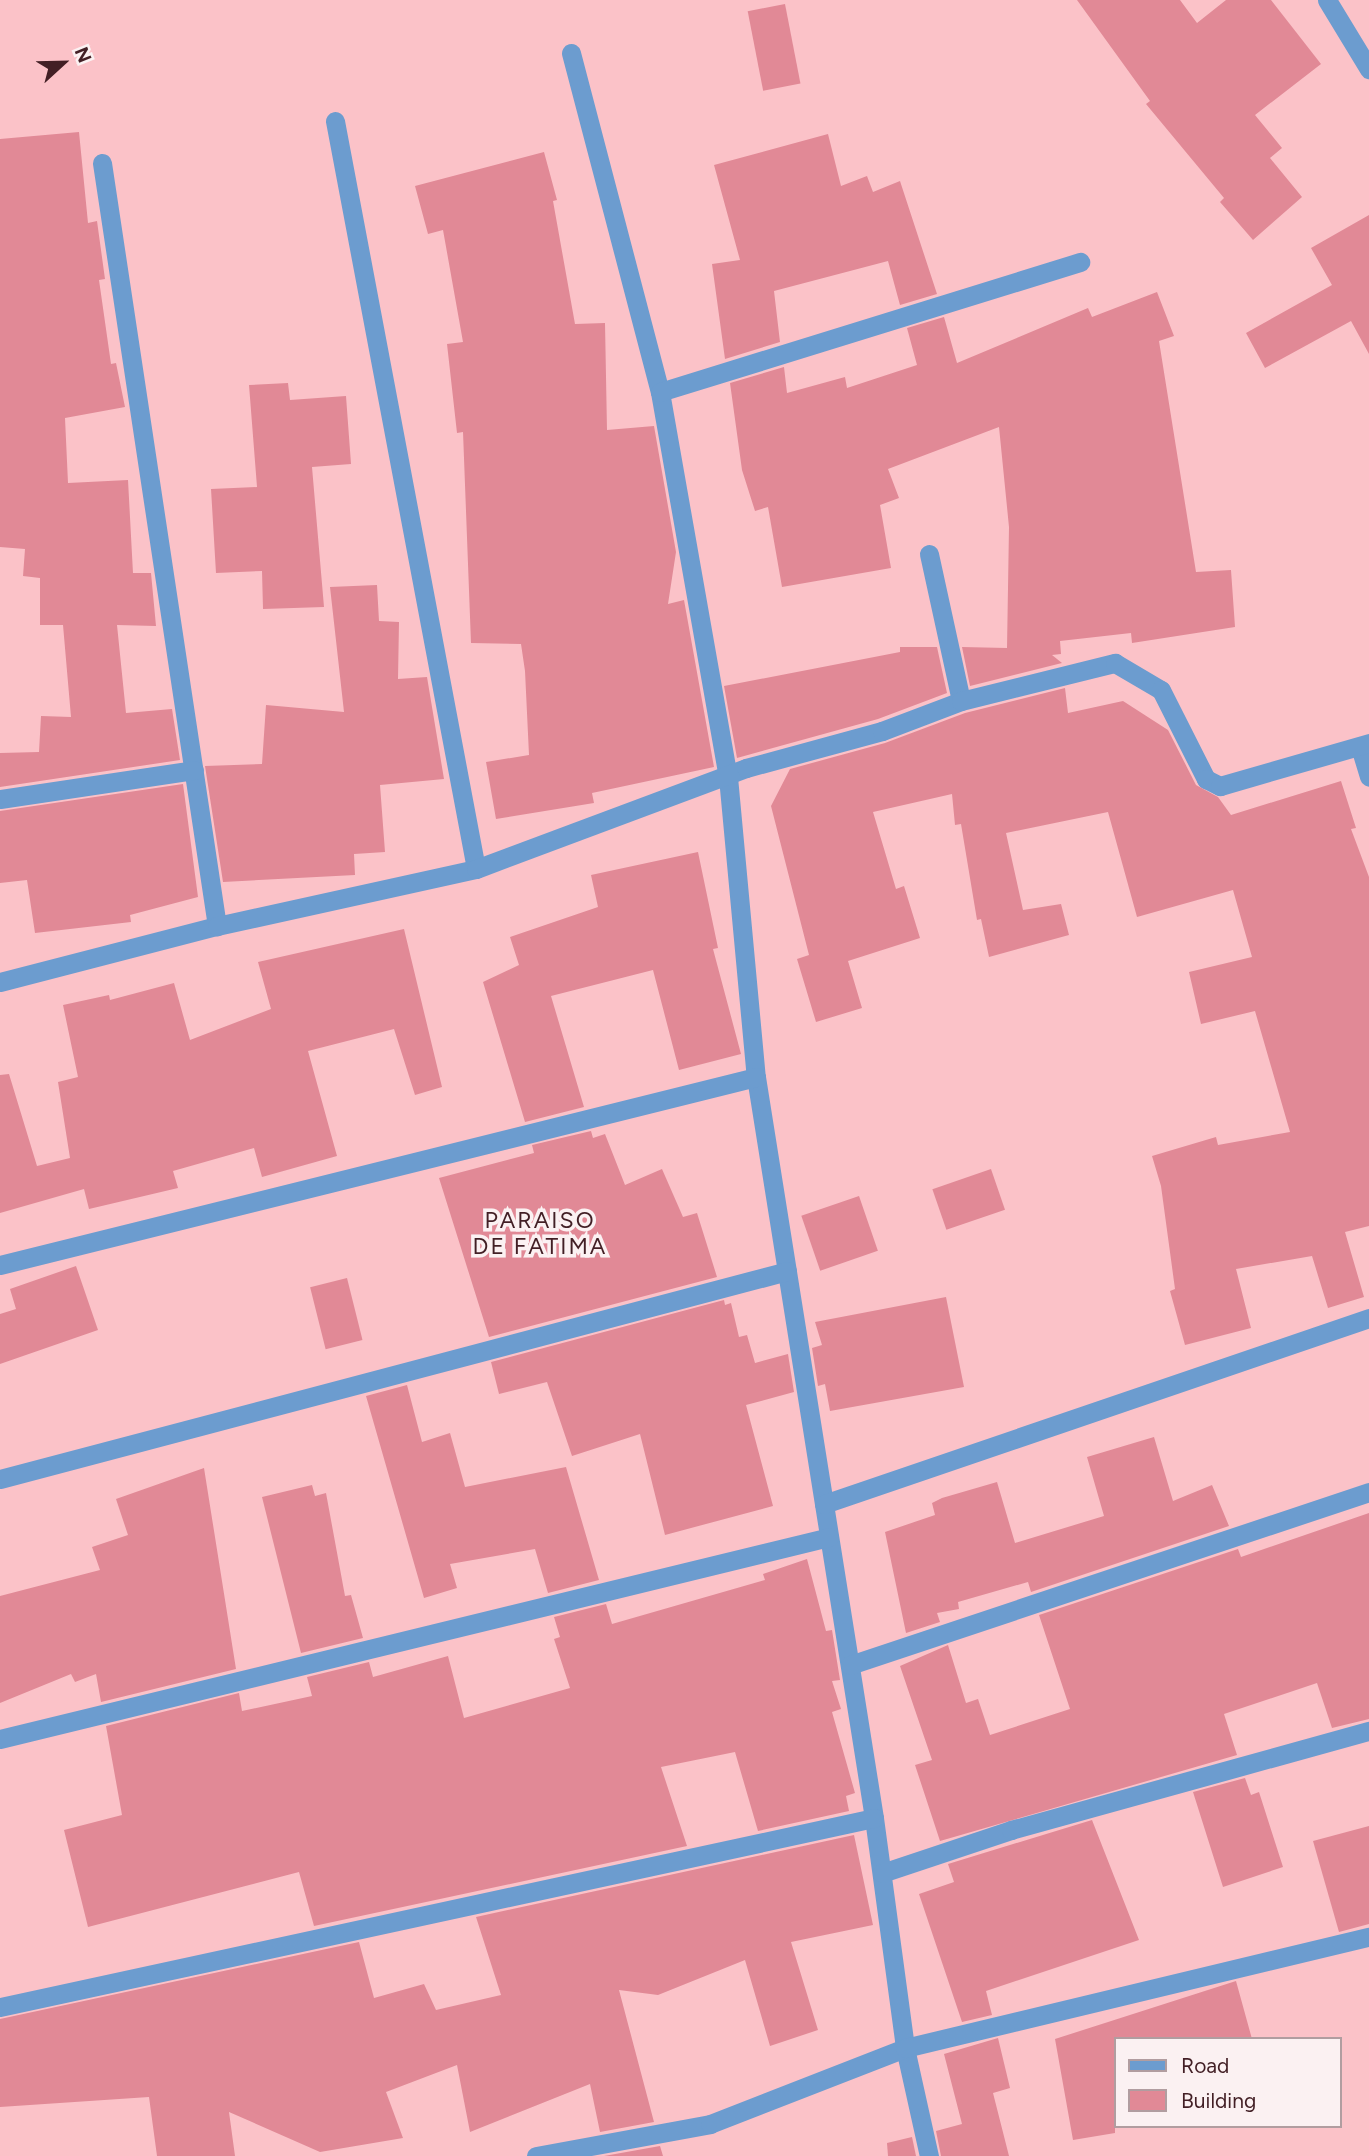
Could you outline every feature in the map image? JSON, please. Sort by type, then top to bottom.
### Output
[{"type":"street","points":[[1327,0],[1369,69]]},
{"type":"street","points":[[571,53],[660,391],[728,777],[756,1077],[874,1818],[905,2048],[929,2156]]},
{"type":"street","points":[[335,121],[476,869]]},
{"type":"street","points":[[102,163],[217,926]]},
{"type":"street","points":[[660,391],[1080,262]]},
{"type":"street","points":[[929,554],[961,701]]},
{"type":"street","points":[[0,982],[217,926],[476,869],[728,777],[882,731],[961,701],[1115,663],[1161,690],[1206,779],[1220,786],[1365,745],[1369,777]]},
{"type":"street","points":[[0,799],[194,770]]},
{"type":"street","points":[[0,1265],[756,1077]]},
{"type":"street","points":[[0,1479],[787,1271]]},
{"type":"street","points":[[824,1504],[1369,1318]]},
{"type":"street","points":[[850,1665],[1369,1492]]},
{"type":"street","points":[[0,1739],[830,1537]]},
{"type":"street","points":[[882,1873],[1011,1830],[1369,1731]]},
{"type":"street","points":[[0,2007],[874,1818]]},
{"type":"street","points":[[536,2156],[710,2124],[905,2048],[1369,1937]]},
{"type":"building","points":[[1077,0],[1180,0],[1197,23],[1226,0],[1271,0],[1321,64],[1255,115],[1282,148],[1270,158],[1302,197],[1253,240],[1220,202],[1224,198],[1146,104],[1150,101]]},
{"type":"building","points":[[785,4],[800,84],[763,91],[748,11]]},
{"type":"building","points":[[79,132],[88,223],[97,221],[105,279],[99,280],[111,364],[116,363],[125,407],[65,418],[68,483],[128,480],[133,573],[151,573],[156,626],[117,625],[126,713],[172,709],[180,760],[0,787],[0,753],[39,752],[41,716],[71,717],[63,625],[40,625],[40,578],[23,576],[25,549],[0,547],[0,139]]},
{"type":"building","points":[[828,134],[841,186],[867,176],[873,192],[900,181],[937,294],[900,305],[888,261],[774,291],[780,342],[725,359],[712,264],[740,260],[714,165]]},
{"type":"building","points":[[544,152],[557,200],[553,201],[575,324],[605,323],[607,430],[654,426],[676,552],[668,604],[684,600],[714,767],[592,793],[594,803],[496,819],[486,762],[529,755],[525,671],[521,644],[471,643],[463,432],[457,433],[447,344],[463,342],[443,230],[428,234],[415,186]]},
{"type":"building","points":[[1369,215],[1369,354],[1351,321],[1265,368],[1246,333],[1332,285],[1311,248]]},
{"type":"building","points":[[1157,292],[1174,336],[1159,341],[1196,572],[1231,570],[1235,627],[1132,643],[1131,633],[1060,641],[1061,654],[1052,655],[1062,663],[970,686],[962,647],[1007,648],[1009,527],[999,427],[888,469],[899,498],[880,505],[891,568],[782,587],[768,507],[755,511],[742,470],[730,383],[784,367],[787,393],[845,377],[847,388],[917,365],[907,328],[944,317],[957,363],[1088,308],[1092,317]]},
{"type":"building","points":[[288,383],[290,400],[346,396],[351,464],[312,467],[324,607],[263,609],[262,571],[216,573],[211,489],[257,487],[249,385]]},
{"type":"building","points":[[377,585],[379,621],[399,622],[398,679],[427,677],[444,779],[380,785],[385,852],[354,854],[355,875],[223,882],[205,766],[262,764],[266,705],[344,712],[330,587]]},
{"type":"building","points":[[900,647],[937,647],[947,693],[878,719],[737,758],[724,686],[900,652]]},
{"type":"building","points":[[1065,688],[1068,713],[1123,701],[1168,730],[1196,785],[1218,797],[1231,815],[1341,781],[1356,828],[1351,829],[1369,877],[1369,1226],[1345,1232],[1364,1297],[1328,1308],[1312,1256],[1236,1269],[1251,1328],[1185,1345],[1170,1291],[1175,1289],[1161,1186],[1152,1156],[1216,1137],[1218,1145],[1290,1132],[1255,1011],[1201,1024],[1189,972],[1252,957],[1233,890],[1137,917],[1108,812],[1006,833],[1023,910],[1061,904],[1069,935],[989,957],[981,919],[977,920],[961,824],[955,825],[952,794],[873,812],[896,889],[904,886],[920,938],[848,961],[862,1008],[816,1022],[797,959],[809,955],[771,806],[790,769],[885,743],[965,713]]},
{"type":"building","points":[[183,784],[198,897],[130,915],[131,922],[35,933],[27,880],[0,883],[0,811]]},
{"type":"building","points":[[698,852],[718,948],[713,949],[741,1054],[679,1070],[653,970],[551,996],[584,1107],[525,1122],[483,982],[519,965],[510,937],[598,907],[591,875]]},
{"type":"building","points":[[404,929],[442,1087],[415,1095],[394,1029],[308,1051],[337,1156],[262,1177],[254,1148],[173,1171],[178,1188],[89,1209],[84,1189],[0,1213],[0,1075],[9,1074],[37,1166],[70,1158],[58,1082],[78,1077],[63,1005],[109,995],[110,1000],[174,983],[190,1040],[271,1009],[258,962]]},
{"type":"building","points":[[591,1131],[593,1138],[605,1134],[625,1185],[662,1169],[683,1217],[697,1213],[717,1277],[489,1337],[439,1178],[534,1153],[532,1145]]},
{"type":"building","points":[[991,1169],[1005,1210],[946,1230],[932,1189]]},
{"type":"building","points":[[859,1196],[878,1251],[820,1271],[801,1216]]},
{"type":"building","points":[[76,1266],[98,1330],[0,1364],[0,1314],[16,1309],[10,1289]]},
{"type":"building","points":[[347,1278],[362,1340],[326,1349],[310,1287]]},
{"type":"building","points":[[946,1297],[964,1387],[830,1411],[825,1384],[818,1386],[812,1348],[822,1345],[815,1322]]},
{"type":"building","points":[[724,1300],[725,1305],[731,1303],[739,1337],[747,1335],[755,1363],[788,1354],[794,1392],[746,1405],[773,1506],[665,1535],[640,1434],[572,1456],[547,1382],[499,1394],[491,1362]]},
{"type":"building","points":[[407,1385],[422,1442],[450,1433],[465,1487],[566,1467],[599,1580],[548,1593],[535,1549],[450,1564],[457,1588],[424,1598],[366,1396]]},
{"type":"building","points":[[1154,1437],[1173,1501],[1212,1485],[1229,1526],[1031,1592],[1028,1582],[958,1602],[959,1609],[937,1613],[940,1622],[906,1633],[885,1532],[935,1515],[932,1503],[942,1498],[997,1482],[1015,1543],[1104,1516],[1087,1457]]},
{"type":"building","points":[[204,1468],[236,1669],[101,1702],[96,1674],[75,1682],[71,1674],[0,1703],[0,1596],[100,1570],[92,1547],[128,1535],[116,1499]]},
{"type":"building","points":[[312,1485],[315,1496],[326,1493],[345,1596],[351,1595],[363,1638],[301,1653],[262,1497]]},
{"type":"building","points":[[1369,1513],[1369,1719],[1332,1728],[1317,1683],[1224,1714],[1237,1755],[940,1841],[915,1765],[932,1760],[900,1666],[948,1645],[966,1703],[978,1699],[990,1735],[1070,1709],[1039,1615],[1238,1549],[1241,1557]]},
{"type":"building","points":[[807,1559],[826,1631],[832,1630],[840,1680],[832,1681],[841,1709],[832,1712],[855,1793],[846,1796],[849,1811],[758,1831],[735,1752],[661,1767],[687,1846],[314,1926],[299,1872],[88,1927],[64,1830],[122,1815],[106,1726],[239,1693],[242,1711],[312,1696],[307,1677],[369,1662],[373,1677],[448,1656],[464,1718],[570,1688],[554,1639],[560,1637],[554,1617],[606,1604],[612,1624],[765,1580],[763,1574]]},
{"type":"building","points":[[1245,1778],[1251,1795],[1259,1792],[1283,1867],[1223,1887],[1193,1792]]},
{"type":"building","points":[[1092,1820],[1139,1940],[986,1991],[992,2015],[962,2022],[919,1894],[954,1882],[948,1864]]},
{"type":"building","points":[[1369,1826],[1369,1924],[1339,1932],[1313,1841]]},
{"type":"building","points":[[854,1835],[873,1925],[791,1942],[818,2030],[770,2046],[745,1960],[658,1995],[619,1990],[654,2122],[600,2132],[590,2084],[470,2132],[457,2065],[386,2092],[403,2138],[320,2152],[229,2112],[235,2156],[157,2156],[149,2097],[0,2107],[0,2019],[359,1942],[374,1998],[424,1984],[436,2010],[501,1995],[476,1917]]},
{"type":"building","points":[[1236,1981],[1251,2037],[1114,2037],[1115,2133],[1073,2140],[1055,2039]]},
{"type":"building","points":[[998,2038],[1010,2088],[993,2093],[1009,2156],[941,2156],[936,2131],[962,2124],[944,2054]]},
{"type":"building","points":[[912,2137],[916,2156],[888,2156],[887,2143]]},
{"type":"building","points":[[660,2146],[663,2156],[604,2156]]},
{"type":"district","name":"PARAISO DE FATIMA","points":[[540,1233]]}]
